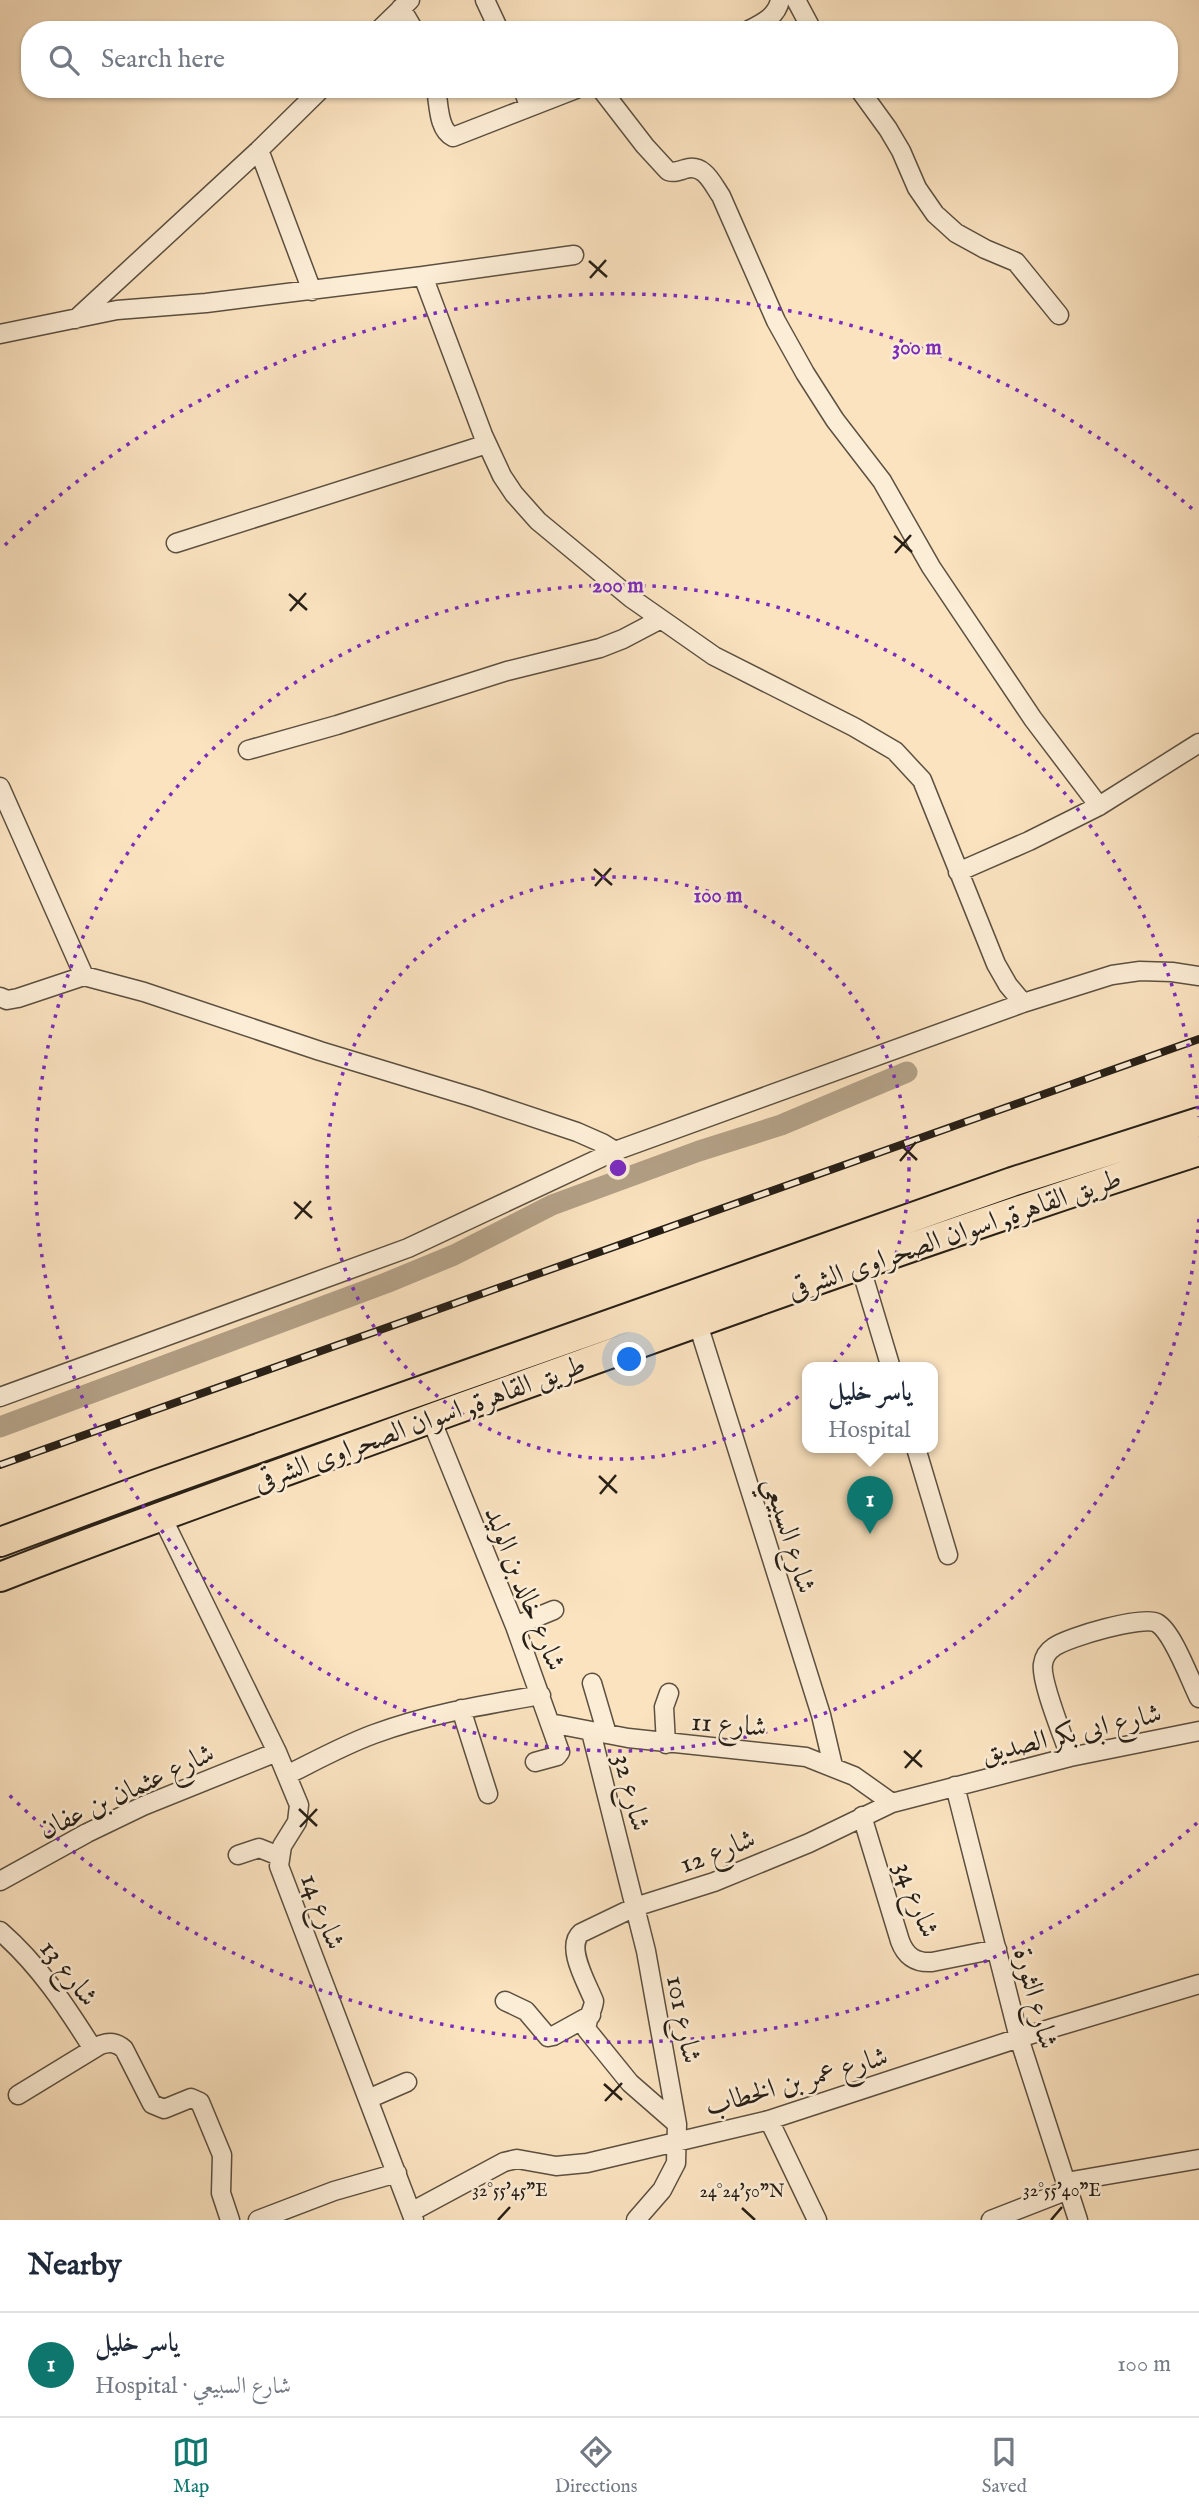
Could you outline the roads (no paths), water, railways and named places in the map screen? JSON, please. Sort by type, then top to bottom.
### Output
[{"type":"highway","name":"طريق القاهرة, اسوان الصحراوى الشرقى","points":[[0,1542],[999,1186],[1199,1122]]},
{"type":"highway","name":"طريق القاهرة, اسوان الصحراوى الشرقى","points":[[0,1577],[161,1514],[431,1419],[696,1321],[1019,1209],[1199,1151]]},
{"type":"street","points":[[485,0],[495,21]]},
{"type":"street","points":[[763,21],[774,14],[780,0]]},
{"type":"street","points":[[796,0],[807,21]]},
{"type":"street","points":[[388,21],[405,4],[411,21]]},
{"type":"street","points":[[76,319],[312,98]]},
{"type":"street","points":[[437,98],[444,132],[453,137],[526,98]]},
{"type":"street","points":[[608,98],[668,172],[697,168],[710,179],[721,196],[776,321],[804,373],[881,481],[932,567],[1033,719],[1099,806]]},
{"type":"street","points":[[865,98],[894,140],[917,188],[935,214],[956,233],[1016,261],[1059,315]]},
{"type":"street","points":[[259,150],[312,291]]},
{"type":"street","points":[[0,334],[117,310],[312,291],[574,254]]},
{"type":"street","points":[[423,276],[487,444],[502,476],[528,511],[631,597],[714,656],[854,727],[895,751],[922,780],[996,964],[1023,1003]]},
{"type":"street","points":[[176,542],[487,444]]},
{"type":"street","points":[[248,750],[507,671],[600,648],[661,619]]},
{"type":"street","points":[[958,872],[1099,806],[1199,743]]},
{"type":"street","points":[[0,787],[84,976]]},
{"type":"street","points":[[0,1397],[408,1248],[615,1152],[1023,1003],[1112,975],[1140,971],[1199,976]]},
{"type":"street","points":[[0,998],[18,998],[84,976],[144,992],[320,1052],[475,1098],[577,1132],[615,1152]]},
{"type":"street","points":[[860,1265],[889,1362]]},
{"type":"street","name":"شارع السبيعي","points":[[696,1321],[821,1715],[834,1766]]},
{"type":"street","name":"شارع خالد بن الوليد","points":[[431,1419],[541,1695],[560,1752],[557,1756],[535,1762]]},
{"type":"street","points":[[917,1453],[948,1555]]},
{"type":"street","name":"شارع 14","points":[[161,1514],[277,1752],[299,1805],[297,1822],[279,1856],[282,1876],[412,2216]]},
{"type":"street","points":[[514,1626],[554,1610]]},
{"type":"street","points":[[1070,1757],[1043,1673],[1047,1654],[1053,1647],[1129,1622],[1155,1622],[1161,1625],[1167,1634],[1199,1698]]},
{"type":"street","name":"شارع 32","points":[[592,1684],[599,1733],[635,1907]]},
{"type":"street","points":[[666,1744],[664,1707],[669,1693]]},
{"type":"street","points":[[287,1775],[371,1735],[461,1709],[541,1695]]},
{"type":"street","points":[[461,1709],[488,1794]]},
{"type":"street","name":"شارع 11","points":[[550,1723],[666,1744],[806,1757],[834,1766],[874,1788],[892,1803]]},
{"type":"street","name":"شارع ابى بكر الصديق","points":[[955,1786],[1070,1757],[1199,1731]]},
{"type":"street","name":"شارع عثمان بن عفان","points":[[0,1881],[143,1806],[277,1752]]},
{"type":"street","name":"شارع 12","points":[[591,2015],[594,2001],[574,1951],[574,1940],[581,1933],[635,1907],[714,1882],[809,1843],[892,1803],[955,1786]]},
{"type":"street","name":"شارع الثورة","points":[[955,1786],[1019,2038],[1078,2220]]},
{"type":"street","name":"شارع 34","points":[[862,1816],[900,1941],[909,1956],[924,1963],[997,1949]]},
{"type":"street","points":[[237,1855],[259,1848],[279,1856]]},
{"type":"street","name":"شارع 101","points":[[635,1907],[657,2007],[677,2132],[676,2163],[670,2177],[653,2202],[636,2220]]},
{"type":"street","name":"شارع 13","points":[[0,1931],[48,1982],[93,2049]]},
{"type":"street","name":"شارع عمر بن الخطاب","points":[[412,2216],[504,2162],[517,2159],[568,2166],[677,2132],[769,2120],[1019,2038],[1199,1984]]},
{"type":"street","points":[[505,2001],[526,2011],[548,2036],[553,2036],[591,2015]]},
{"type":"street","points":[[591,2015],[586,2025],[587,2030],[603,2052],[677,2132]]},
{"type":"street","points":[[18,2095],[93,2049],[108,2042],[117,2044],[124,2049],[148,2099],[158,2108],[164,2109],[191,2098],[200,2102],[222,2155],[221,2193],[230,2220]]},
{"type":"street","points":[[368,2099],[407,2082]]},
{"type":"street","points":[[769,2120],[817,2220]]},
{"type":"street","points":[[991,2220],[1067,2186],[1199,2159]]},
{"type":"street","points":[[258,2220],[334,2191],[397,2173]]},
{"type":"waterway","points":[[0,1427],[386,1283],[454,1255],[552,1205],[699,1151],[781,1125],[907,1072]]},
{"type":"railway","points":[[0,1465],[1199,1039]]},
{"type":"place","name":"ياسر خليل","points":[[870,1534]]}]
